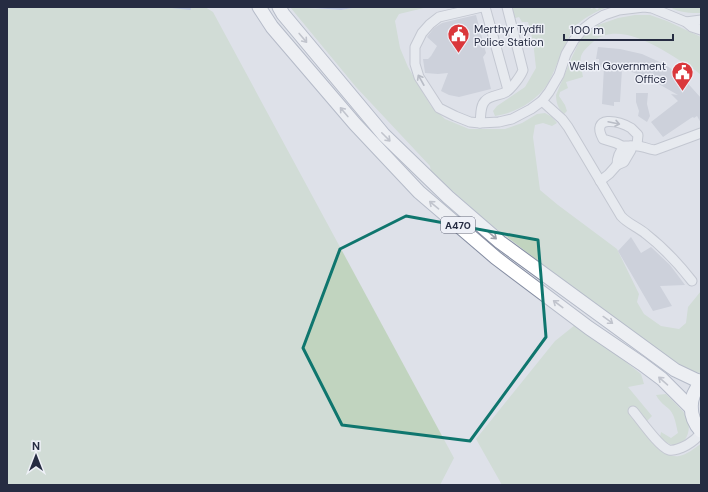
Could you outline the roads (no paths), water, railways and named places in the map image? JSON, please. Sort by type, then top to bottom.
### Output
[{"type":"highway","name":"A470","points":[[259,7],[272,27],[354,124],[418,192],[496,258],[589,328],[662,379],[691,408]]},
{"type":"highway","name":"A470","points":[[279,7],[283,14],[384,135],[454,202],[500,242],[675,370],[701,382]]},
{"type":"highway","points":[[701,382],[693,395],[691,408],[692,416],[701,432]]},
{"type":"street","points":[[482,7],[439,17],[422,33],[415,48],[415,64],[419,77],[439,108],[470,122],[499,122],[512,119],[532,109],[542,101],[549,92],[559,75],[566,54],[574,40],[583,29],[604,15],[619,10],[644,7],[652,8],[701,30]]},
{"type":"street","points":[[485,7],[508,90]]},
{"type":"street","points":[[480,123],[484,102],[488,98],[505,93],[522,75],[523,70],[506,7]]},
{"type":"street","points":[[686,22],[701,20]]},
{"type":"street","points":[[542,101],[562,119],[568,127],[625,221],[644,232],[667,252],[692,282]]},
{"type":"street","points":[[600,181],[617,165],[618,156],[630,146],[655,150],[701,133]]},
{"type":"street","points":[[633,410],[658,441],[667,449],[674,450],[682,448],[690,444],[701,432]]},
{"type":"water","points":[[302,7],[358,7],[341,10]]},
{"type":"waterway","points":[[172,7],[190,9]]},
{"type":"place","name":"Merthyr Tydfil Police Station","points":[[458,54]]},
{"type":"place","name":"Welsh Government Office","points":[[682,92]]}]
